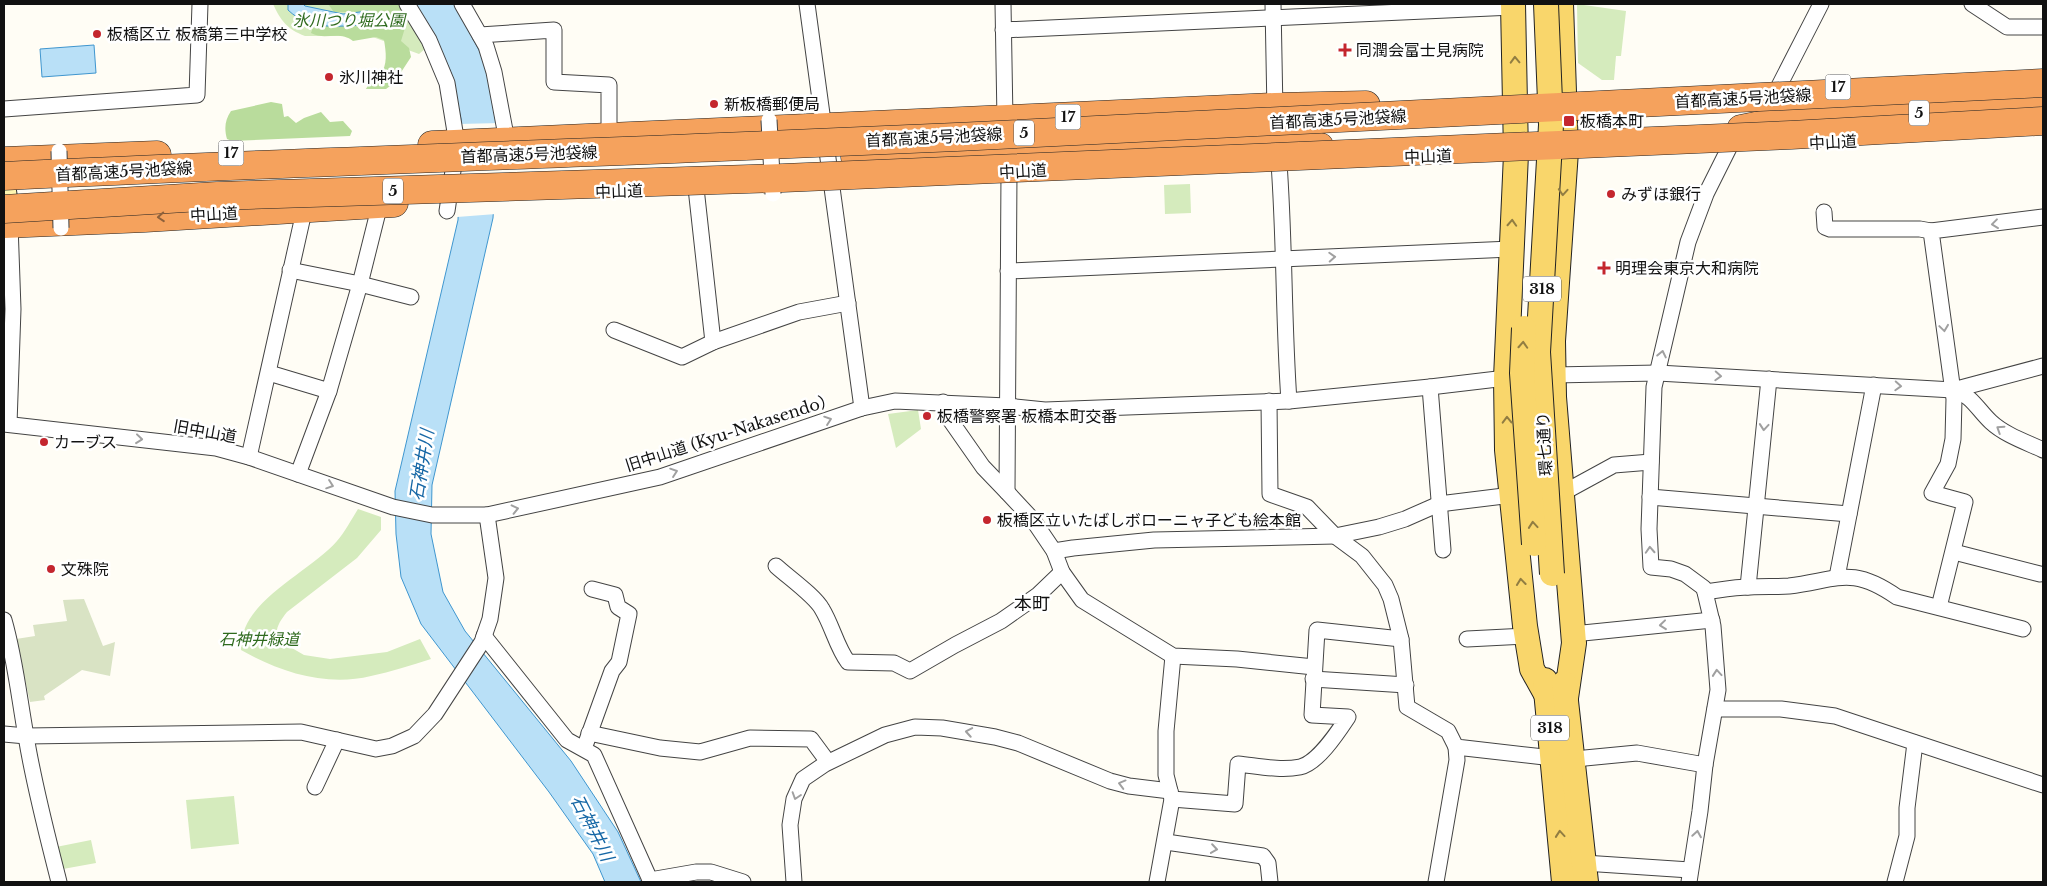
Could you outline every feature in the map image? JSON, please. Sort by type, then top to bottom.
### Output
[{"type":"highway","name":"17","points":[[4,161],[458,144],[1275,107],[1516,101],[2043,72]]},
{"type":"highway","name":"17","points":[[1634,94],[1653,98],[2043,77]]},
{"type":"highway","name":"首都高速5号池袋線","points":[[4,178],[1517,110],[2043,83]]},
{"type":"highway","name":"5","points":[[1640,149],[1795,118],[2043,107]]},
{"type":"highway","name":"首都高速5号池袋線","points":[[5,214],[217,196],[783,178],[1791,136],[2043,121]]},
{"type":"highway","points":[[4,189],[779,153],[824,128]]},
{"type":"highway","name":"中山道","points":[[5,214],[301,209],[380,204],[450,204],[501,196],[1009,172],[1270,148],[1418,156],[1516,154],[2043,132]]},
{"type":"highway","points":[[5,214],[176,184],[360,176],[492,163],[617,162],[712,164],[1209,140],[1270,148]]},
{"type":"main road","name":"環七通り","points":[[1546,4],[1551,125],[1538,352],[1544,574],[1540,629],[1556,697],[1563,760],[1585,873]]},
{"type":"main road","points":[[1556,697],[1574,643],[1561,489],[1553,341],[1566,152],[1561,4]]},
{"type":"main road","name":"環七通り","points":[[1519,5],[1535,138],[1522,373],[1544,574]]},
{"type":"main road","points":[[1519,5],[1516,154],[1506,378],[1507,450],[1532,669],[1556,697]]},
{"type":"main road","name":"環七通り","points":[[1563,760],[1564,882]]},
{"type":"street","points":[[4,109],[197,95],[200,4]]},
{"type":"street","points":[[407,4],[429,40],[447,84],[458,144],[450,204]]},
{"type":"street","points":[[462,4],[486,46],[494,72],[505,141]]},
{"type":"street","points":[[807,4],[833,181],[862,408]]},
{"type":"street","points":[[1003,4],[1005,120]]},
{"type":"street","points":[[1779,86],[1821,4]]},
{"type":"street","points":[[1003,30],[1273,11],[1519,5]]},
{"type":"street","points":[[1981,6],[2007,27],[2043,27]]},
{"type":"street","points":[[1273,11],[1275,107],[1270,148],[1283,260],[1284,337],[1289,400]]},
{"type":"street","points":[[480,35],[554,30],[554,82],[609,85],[609,137]]},
{"type":"street","points":[[769,120],[773,194]]},
{"type":"street","points":[[1585,873],[1690,876],[1705,765],[1718,690],[1718,673],[1712,620],[1704,588],[1685,574],[1671,569],[1651,567],[1649,529],[1654,387],[1688,242],[1706,194],[1730,146]]},
{"type":"street","points":[[59,151],[61,228]]},
{"type":"street","points":[[1008,492],[1009,172]]},
{"type":"street","points":[[4,178],[13,309],[6,424]]},
{"type":"street","points":[[696,188],[713,342]]},
{"type":"street","points":[[298,474],[329,391],[360,284],[380,204]]},
{"type":"street","points":[[249,457],[303,216],[301,209]]},
{"type":"street","points":[[1824,212],[1825,227],[1830,229],[1920,229],[1931,231],[2043,217]]},
{"type":"street","points":[[1931,231],[1954,399],[1953,439],[1950,456],[1948,464],[1932,493],[1965,502],[1939,607]]},
{"type":"street","points":[[1008,271],[1511,249]]},
{"type":"street","points":[[290,270],[360,284],[411,298]]},
{"type":"street","points":[[614,330],[682,357],[713,342],[798,312],[848,303]]},
{"type":"street","points":[[1953,390],[2043,366]]},
{"type":"street","points":[[269,373],[329,391]]},
{"type":"street","points":[[1554,375],[1658,373],[1953,390],[1963,393],[1969,398],[1992,423],[2009,434],[2043,450]]},
{"type":"street","name":"旧中山道 (Kyu-Nakasendo）","points":[[393,506],[432,515],[487,515],[660,477],[862,408],[895,401],[943,402],[1045,410],[1289,400],[1430,388],[1506,378]]},
{"type":"street","points":[[1748,587],[1769,379]]},
{"type":"street","points":[[1837,577],[1874,385]]},
{"type":"street","points":[[1430,388],[1443,550]]},
{"type":"street","points":[[1269,401],[1270,494],[1307,507],[1335,536],[1362,556],[1385,585],[1391,599],[1400,639],[1408,707],[1448,731],[1456,747],[1457,760],[1436,882]]},
{"type":"street","points":[[943,402],[948,417],[983,468],[1033,520],[1054,552],[1062,572],[1082,600],[1173,656],[1237,659],[1314,673],[1406,685]]},
{"type":"street","name":"旧中山道","points":[[6,424],[204,446],[249,457],[393,506]]},
{"type":"street","points":[[1561,489],[1570,488],[1614,465],[1651,462]]},
{"type":"street","points":[[1054,552],[1073,548],[1154,540],[1335,536],[1379,527],[1405,519],[1439,504],[1512,495]]},
{"type":"street","points":[[1650,497],[1849,514]]},
{"type":"street","points":[[4,734],[26,736],[202,735],[278,731],[301,732],[376,749],[392,746],[414,736],[435,714],[483,639],[490,619],[496,578],[487,515]]},
{"type":"street","points":[[1954,552],[2040,574]]},
{"type":"street","points":[[776,566],[821,606],[837,638],[842,654],[848,662],[894,663],[910,672],[1000,621],[1038,595],[1062,572]]},
{"type":"street","points":[[1705,592],[1748,587],[1788,586],[1847,576],[1866,580],[1884,588],[1897,598],[2023,629]]},
{"type":"street","points":[[584,749],[612,671],[620,662],[629,614],[618,607],[615,595],[592,589]]},
{"type":"street","points":[[4,620],[18,681],[26,736],[40,808],[60,882]]},
{"type":"street","points":[[1573,634],[1712,620]]},
{"type":"street","points":[[794,882],[790,825],[794,799],[803,779],[828,762],[885,735],[915,727],[942,728],[987,735],[1018,744],[1110,781],[1171,795],[1235,804],[1238,764],[1282,768],[1302,766],[1324,750],[1348,717],[1312,715],[1317,630],[1400,639]]},
{"type":"street","points":[[1467,639],[1527,636]]},
{"type":"street","points":[[483,639],[567,740],[594,754],[651,881],[696,872],[711,872],[744,882]]},
{"type":"street","points":[[1158,882],[1166,842],[1171,795],[1166,775],[1166,731],[1173,656]]},
{"type":"street","points":[[1715,709],[1781,709],[1835,716],[2043,786]]},
{"type":"street","points":[[589,733],[660,748],[700,752],[750,738],[811,739],[828,762]]},
{"type":"street","points":[[314,786],[337,740]]},
{"type":"street","points":[[1895,882],[1907,836],[1907,808],[1916,743]]},
{"type":"street","points":[[1456,747],[1563,760],[1637,753],[1705,765]]},
{"type":"street","points":[[1166,842],[1263,856],[1268,863],[1270,882]]},
{"type":"green space","name":"氷川つり堀公園","points":[[273,4],[325,4],[383,9],[399,14],[410,21],[426,48],[419,54],[370,36],[305,36],[285,24]]},
{"type":"green space","points":[[328,4],[401,4],[408,18],[401,41],[409,48],[411,57],[394,83],[386,89],[366,89],[383,71],[386,54],[384,40],[376,37],[353,41],[342,36],[322,36],[311,33],[315,21],[357,12],[334,12]]},
{"type":"green space","points":[[1577,4],[1626,11],[1621,56],[1616,56],[1614,80],[1602,80],[1578,63]]},
{"type":"green space","points":[[271,102],[282,104],[284,117],[288,116],[296,123],[321,112],[330,122],[343,121],[352,131],[350,136],[232,141],[227,139],[226,124],[231,111]]},
{"type":"green space","points":[[1190,184],[1191,213],[1165,214],[1164,185]]},
{"type":"green space","points":[[918,410],[921,429],[896,448],[888,414]]},
{"type":"green space","name":"石神井緑道","points":[[358,509],[381,517],[381,530],[357,558],[287,612],[277,629],[278,640],[304,655],[330,659],[387,652],[420,639],[431,659],[378,674],[337,680],[287,671],[241,650],[243,633],[251,617],[277,590],[337,541]]},
{"type":"green space","points":[[84,599],[103,646],[115,642],[110,676],[82,670],[44,696],[45,700],[30,702],[16,639],[35,636],[33,625],[67,621],[63,600]]},
{"type":"green space","points":[[234,796],[239,844],[191,849],[186,800]]},
{"type":"green space","points":[[91,840],[96,863],[63,869],[56,847]]},
{"type":"water","points":[[288,4],[303,4],[343,14],[368,11],[372,17],[369,23],[364,25],[324,26],[296,17],[288,10]]},
{"type":"water","name":"石神井川","points":[[415,4],[454,4],[485,61],[499,116],[493,218],[432,485],[431,534],[443,592],[465,631],[571,761],[618,832],[641,882],[605,882],[593,854],[549,792],[421,624],[401,577],[396,534],[395,491],[458,220],[461,119],[450,70]]},
{"type":"water","points":[[94,45],[96,73],[42,77],[40,49]]},
{"type":"pier","points":[[501,123],[496,214],[457,217],[459,124]]},
{"type":"place","name":"板橋区立 板橋第三中学校","points":[[97,34]]},
{"type":"place","name":"同潤会富士見病院","points":[[1345,50]]},
{"type":"place","name":"氷川神社","points":[[329,77]]},
{"type":"place","name":"新板橋郵便局","points":[[714,104]]},
{"type":"place","name":"板橋本町","points":[[1569,121]]},
{"type":"place","name":"みずほ銀行","points":[[1611,194]]},
{"type":"place","name":"明理会東京大和病院","points":[[1604,268]]},
{"type":"place","name":"板橋警察署 板橋本町交番","points":[[927,416]]},
{"type":"place","name":"カーブス","points":[[44,442]]},
{"type":"place","name":"板橋区立いたばしボローニャ子ども絵本館","points":[[987,520]]},
{"type":"place","name":"文殊院","points":[[51,569]]},
{"type":"district","name":"本町","points":[[1032,604]]}]
